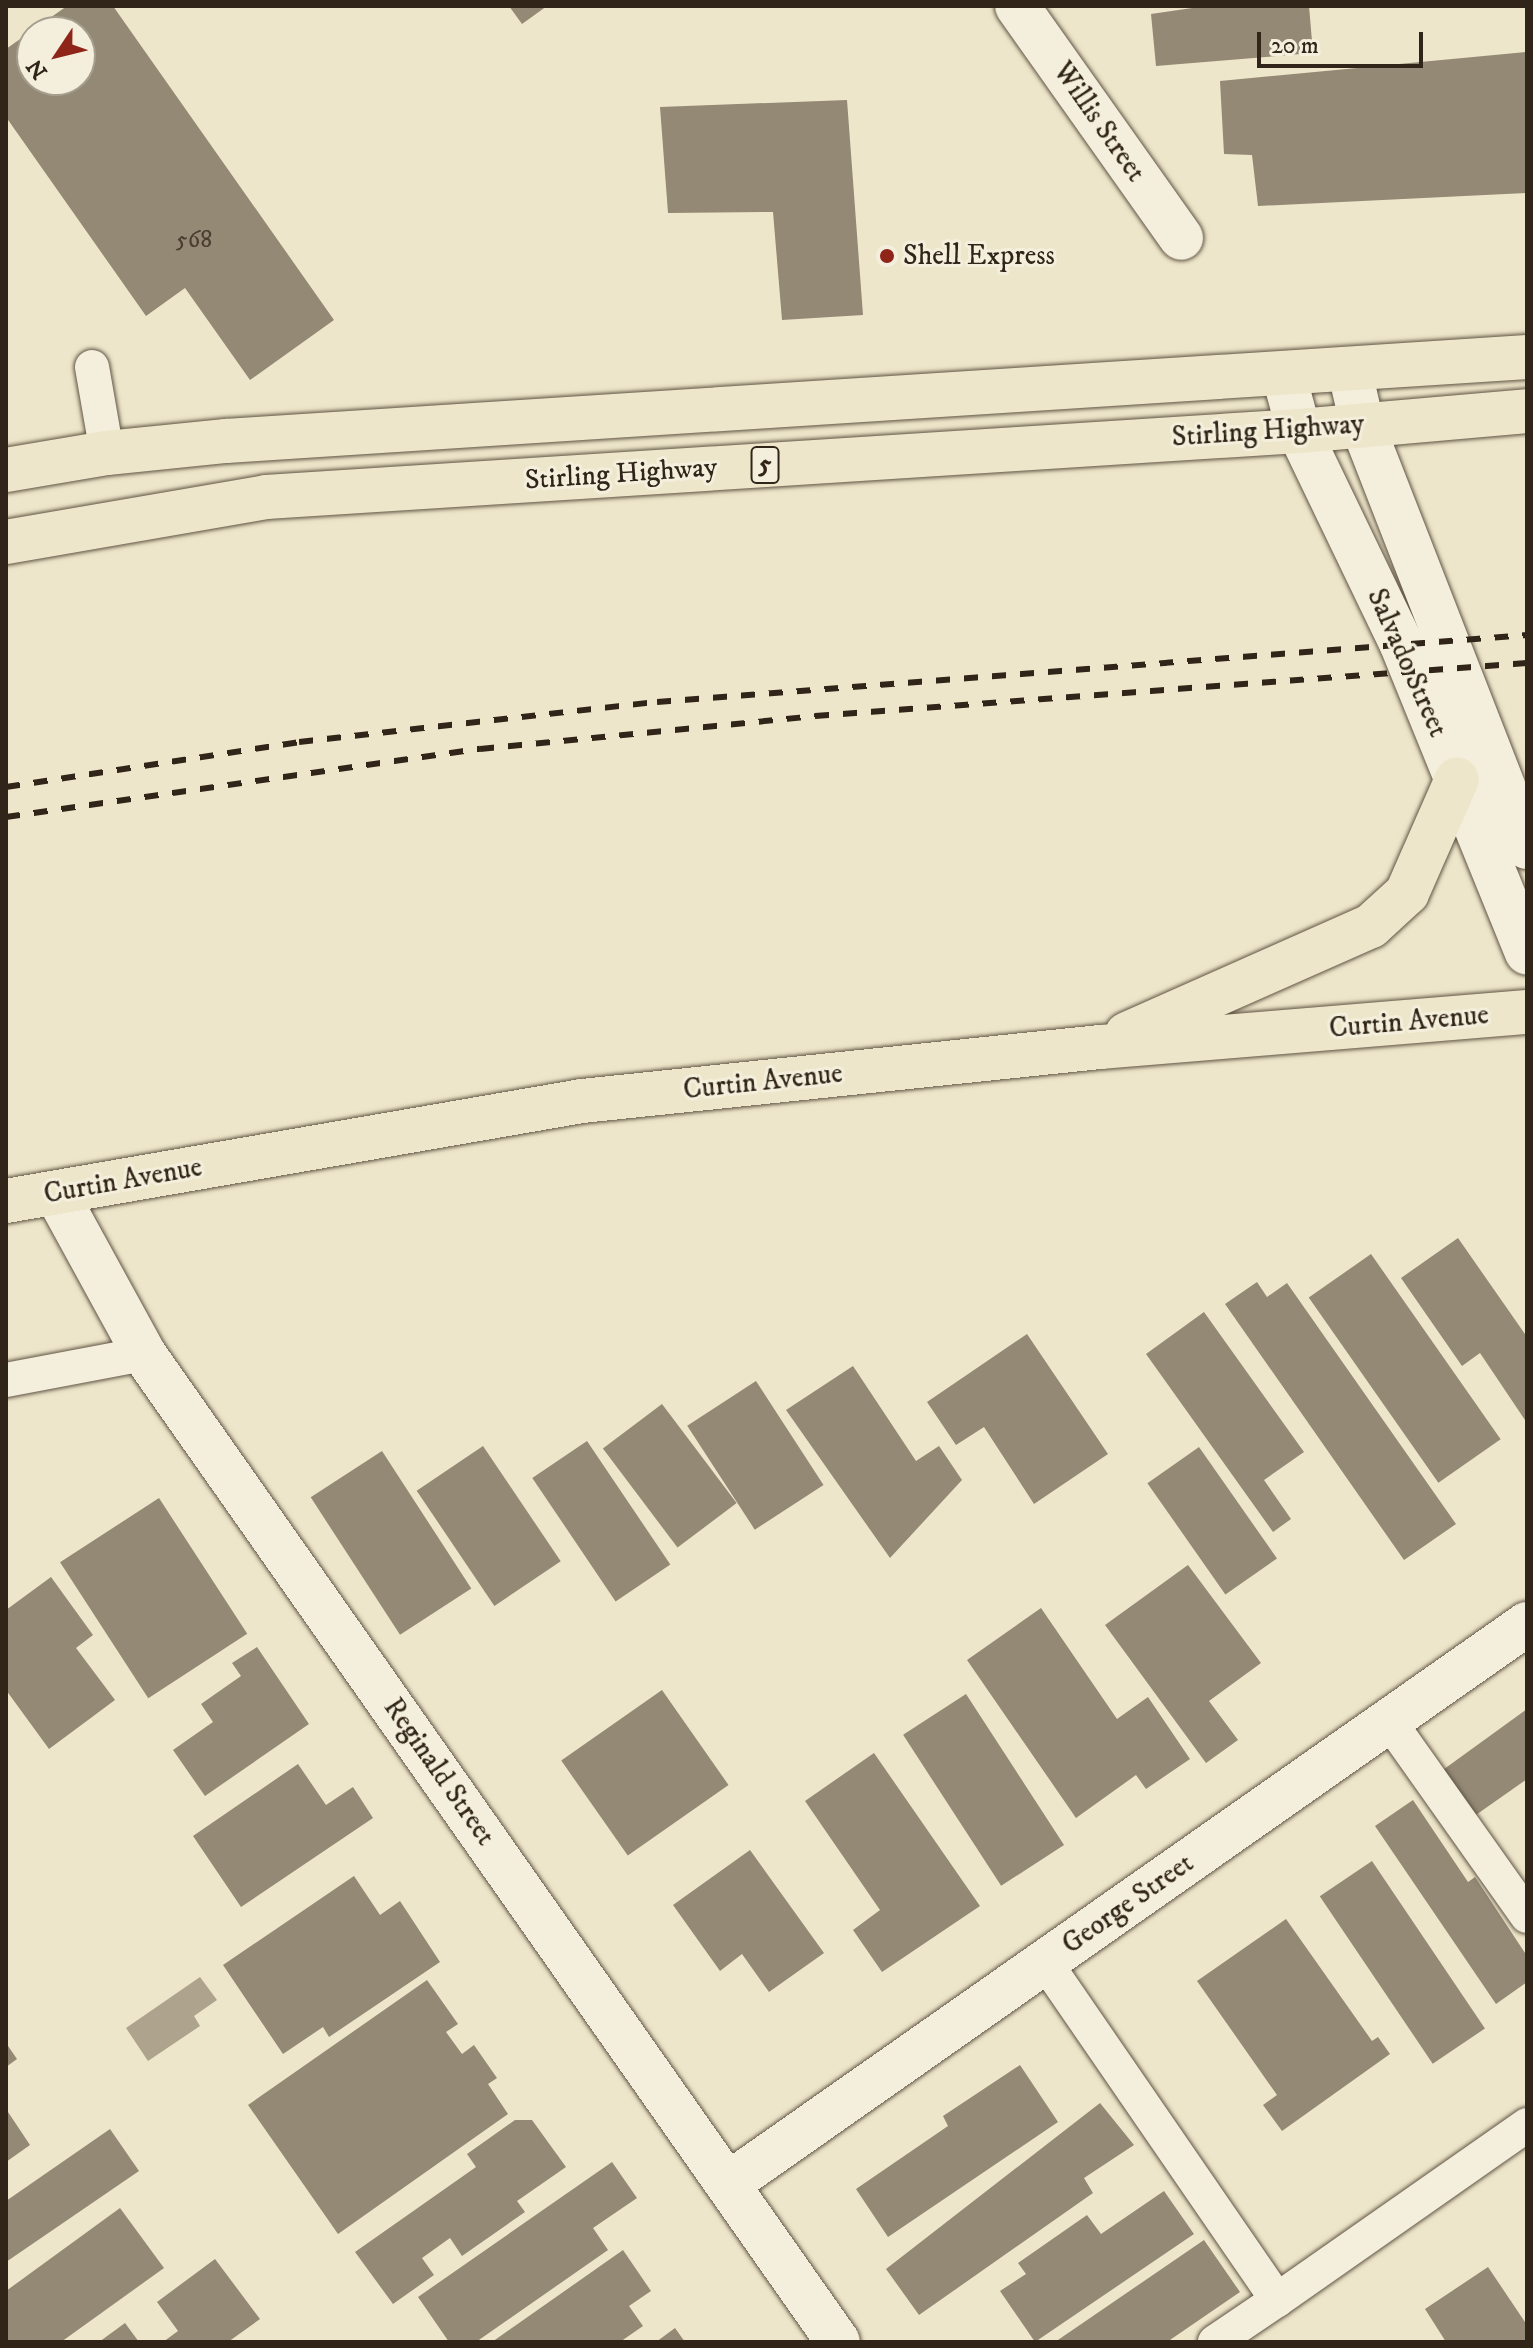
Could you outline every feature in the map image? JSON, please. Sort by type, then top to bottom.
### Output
[{"type":"main road","name":"Stirling Highway","points":[[6,470],[107,453],[717,408],[1350,372],[1527,357]]},
{"type":"main road","name":"Stirling Highway","points":[[6,542],[266,497],[1299,431],[1527,411]]},
{"type":"main road","points":[[1100,1047],[1371,926],[1407,893],[1457,779]]},
{"type":"main road","name":"Curtin Avenue","points":[[6,1201],[582,1101],[1100,1047],[1527,1012]]},
{"type":"street","name":"Willis Street","points":[[1017,6],[1181,238]]},
{"type":"street","name":"Salvado Street","points":[[1350,372],[1362,424],[1527,847]]},
{"type":"street","name":"Salvado Street","points":[[1284,376],[1299,431],[1402,645],[1527,953]]},
{"type":"street","name":"Reginald Street","points":[[56,1193],[144,1354],[838,2342]]},
{"type":"street","name":"George Street","points":[[728,2184],[1527,1624]]},
{"type":"lane","points":[[92,367],[107,453]]},
{"type":"lane","points":[[6,1380],[144,1354]]},
{"type":"lane","points":[[1389,1721],[1527,1916]]},
{"type":"lane","points":[[1045,1962],[1277,2300]]},
{"type":"lane","points":[[1215,2342],[1527,2125]]},
{"type":"shaded area","points":[[200,1977],[217,2000],[194,2016],[200,2026],[148,2061],[126,2028]]},
{"type":"building","points":[[67,6],[113,6],[334,320],[250,380],[185,288],[146,316],[6,117],[6,49],[16,42],[16,96],[96,96],[96,16],[53,16]]},
{"type":"building","points":[[509,6],[547,6],[522,24]]},
{"type":"building","points":[[1206,6],[1309,6],[1313,53],[1156,66],[1151,14]]},
{"type":"building","points":[[1527,52],[1527,193],[1258,206],[1252,155],[1224,154],[1220,81]]},
{"type":"building","points":[[847,100],[863,315],[782,320],[773,212],[668,213],[660,107]]},
{"type":"building","points":[[1458,1238],[1527,1337],[1527,1423],[1480,1353],[1462,1366],[1401,1278]]},
{"type":"building","points":[[1371,1254],[1501,1439],[1438,1483],[1309,1298]]},
{"type":"building","points":[[1257,1282],[1267,1297],[1287,1283],[1456,1524],[1404,1560],[1225,1304]]},
{"type":"building","points":[[1204,1312],[1304,1452],[1264,1480],[1291,1519],[1273,1532],[1146,1354]]},
{"type":"building","points":[[1027,1334],[1108,1454],[1034,1504],[984,1427],[956,1445],[927,1402]]},
{"type":"building","points":[[853,1366],[916,1461],[939,1446],[962,1480],[890,1558],[786,1410]]},
{"type":"building","points":[[756,1381],[824,1485],[755,1530],[687,1426]]},
{"type":"building","points":[[662,1404],[737,1503],[678,1548],[603,1449]]},
{"type":"building","points":[[587,1441],[670,1565],[616,1601],[532,1478]]},
{"type":"building","points":[[483,1446],[561,1561],[494,1606],[417,1491]]},
{"type":"building","points":[[1199,1447],[1277,1558],[1225,1595],[1147,1483]]},
{"type":"building","points":[[382,1451],[471,1589],[400,1635],[311,1497]]},
{"type":"building","points":[[159,1498],[247,1634],[148,1698],[60,1562]]},
{"type":"building","points":[[1188,1565],[1261,1663],[1209,1701],[1238,1740],[1206,1763],[1105,1625]]},
{"type":"building","points":[[51,1577],[93,1635],[76,1648],[115,1700],[49,1749],[6,1690],[6,1610]]},
{"type":"building","points":[[1041,1608],[1117,1719],[1148,1697],[1190,1759],[1146,1789],[1136,1775],[1076,1818],[967,1660]]},
{"type":"building","points":[[257,1647],[309,1724],[205,1796],[173,1750],[213,1722],[201,1704],[241,1676],[232,1663]]},
{"type":"building","points":[[662,1690],[729,1785],[628,1856],[561,1761]]},
{"type":"building","points":[[966,1694],[1064,1845],[1001,1886],[903,1735]]},
{"type":"building","points":[[1527,1709],[1527,1779],[1473,1817],[1440,1772]]},
{"type":"building","points":[[874,1753],[980,1906],[882,1972],[853,1930],[880,1910],[805,1801]]},
{"type":"building","points":[[298,1764],[326,1805],[353,1787],[373,1818],[241,1907],[193,1836]]},
{"type":"building","points":[[1413,1800],[1468,1882],[1475,1877],[1527,1956],[1527,1982],[1496,2004],[1375,1826]]},
{"type":"building","points":[[750,1850],[824,1953],[769,1992],[742,1954],[720,1971],[673,1905]]},
{"type":"building","points":[[1372,1861],[1485,2028],[1433,2064],[1320,1896]]},
{"type":"building","points":[[354,1876],[380,1915],[400,1901],[440,1962],[329,2037],[323,2027],[283,2054],[223,1965]]},
{"type":"building","points":[[1286,1919],[1372,2041],[1378,2037],[1390,2054],[1282,2131],[1263,2105],[1277,2095],[1197,1981]]},
{"type":"building","points":[[427,1980],[458,2024],[446,2032],[462,2054],[474,2045],[497,2078],[488,2084],[508,2114],[338,2234],[248,2105]]},
{"type":"building","points":[[6,2043],[17,2059],[6,2067]]},
{"type":"building","points":[[1020,2065],[1058,2122],[888,2237],[856,2189],[948,2126],[943,2116]]},
{"type":"building","points":[[1100,2103],[1134,2145],[1084,2178],[1093,2193],[919,2315],[886,2269]]},
{"type":"building","points":[[6,2109],[30,2145],[6,2162]]},
{"type":"building","points":[[515,2120],[532,2120],[566,2167],[517,2201],[525,2212],[462,2256],[450,2238],[422,2258],[434,2275],[393,2304],[355,2252],[476,2167],[467,2154]]},
{"type":"building","points":[[110,2129],[139,2171],[6,2262],[6,2201]]},
{"type":"building","points":[[612,2162],[637,2198],[593,2228],[608,2250],[476,2342],[449,2342],[418,2297]]},
{"type":"building","points":[[1164,2191],[1194,2234],[1035,2342],[1000,2291],[1026,2274],[1018,2263],[1087,2215],[1101,2234]]},
{"type":"building","points":[[120,2208],[164,2268],[61,2342],[6,2342],[6,2291]]},
{"type":"building","points":[[1204,2240],[1240,2292],[1167,2342],[1055,2342]]},
{"type":"building","points":[[623,2250],[651,2291],[629,2306],[643,2326],[620,2342],[492,2342]]},
{"type":"building","points":[[215,2259],[260,2319],[228,2342],[163,2342],[178,2331],[157,2302]]},
{"type":"building","points":[[1488,2267],[1527,2325],[1527,2342],[1446,2342],[1425,2309]]},
{"type":"building","points":[[125,2323],[139,2342],[99,2342]]},
{"type":"building","points":[[675,2328],[685,2342],[656,2342]]},
{"type":"railway","points":[[6,787],[299,742],[657,702],[1527,635]]},
{"type":"railway","points":[[6,817],[480,749],[815,716],[1527,663]]},
{"type":"place","name":"Shell Express","points":[[887,256]]}]
